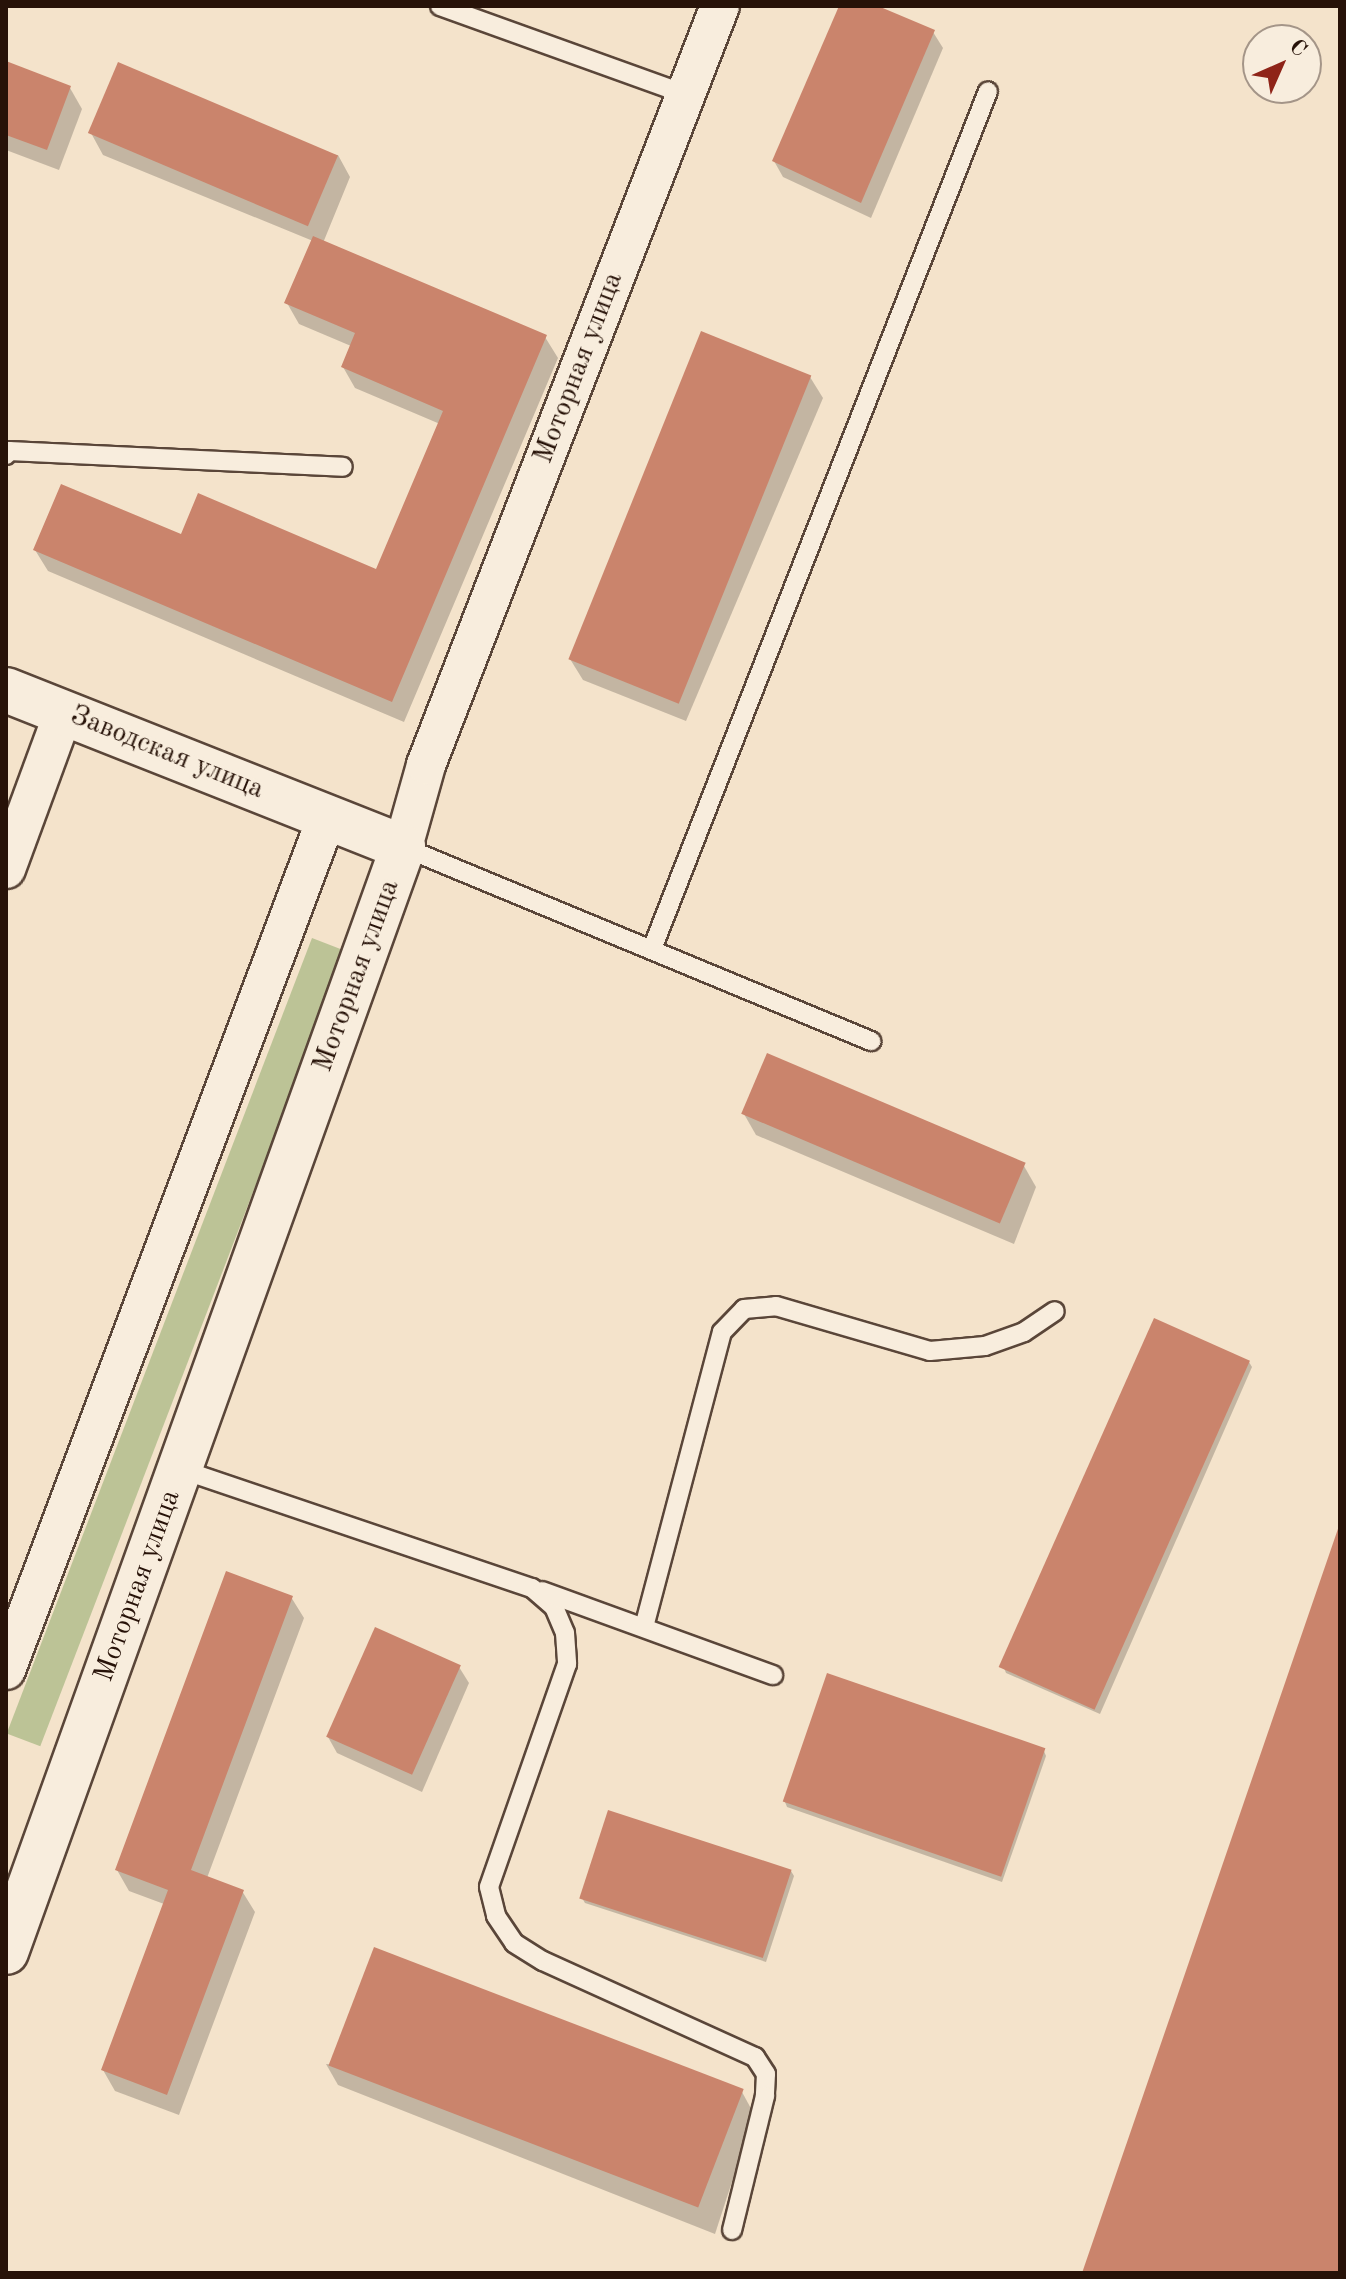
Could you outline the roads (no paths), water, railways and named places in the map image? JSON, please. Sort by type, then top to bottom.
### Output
[{"type":"street","name":"Моторная улица","points":[[6,1952],[403,847],[426,765],[720,6]]},
{"type":"street","name":"Заводская улица","points":[[6,690],[403,847]]},
{"type":"street","points":[[6,869],[64,711]]},
{"type":"street","points":[[6,1670],[327,817]]},
{"type":"lane","points":[[440,6],[684,94]]},
{"type":"lane","points":[[652,949],[988,91]]},
{"type":"lane","points":[[6,455],[9,451],[343,467]]},
{"type":"lane","points":[[403,847],[871,1041]]},
{"type":"lane","points":[[644,1627],[722,1332],[744,1309],[776,1306],[930,1351],[985,1346],[1024,1332],[1055,1311]]},
{"type":"lane","points":[[180,1469],[532,1588],[773,1675]]},
{"type":"lane","points":[[532,1588],[554,1607],[565,1633],[567,1664],[489,1887],[496,1916],[514,1943],[543,1961],[755,2057],[766,2074],[765,2096],[732,2230]]}]
